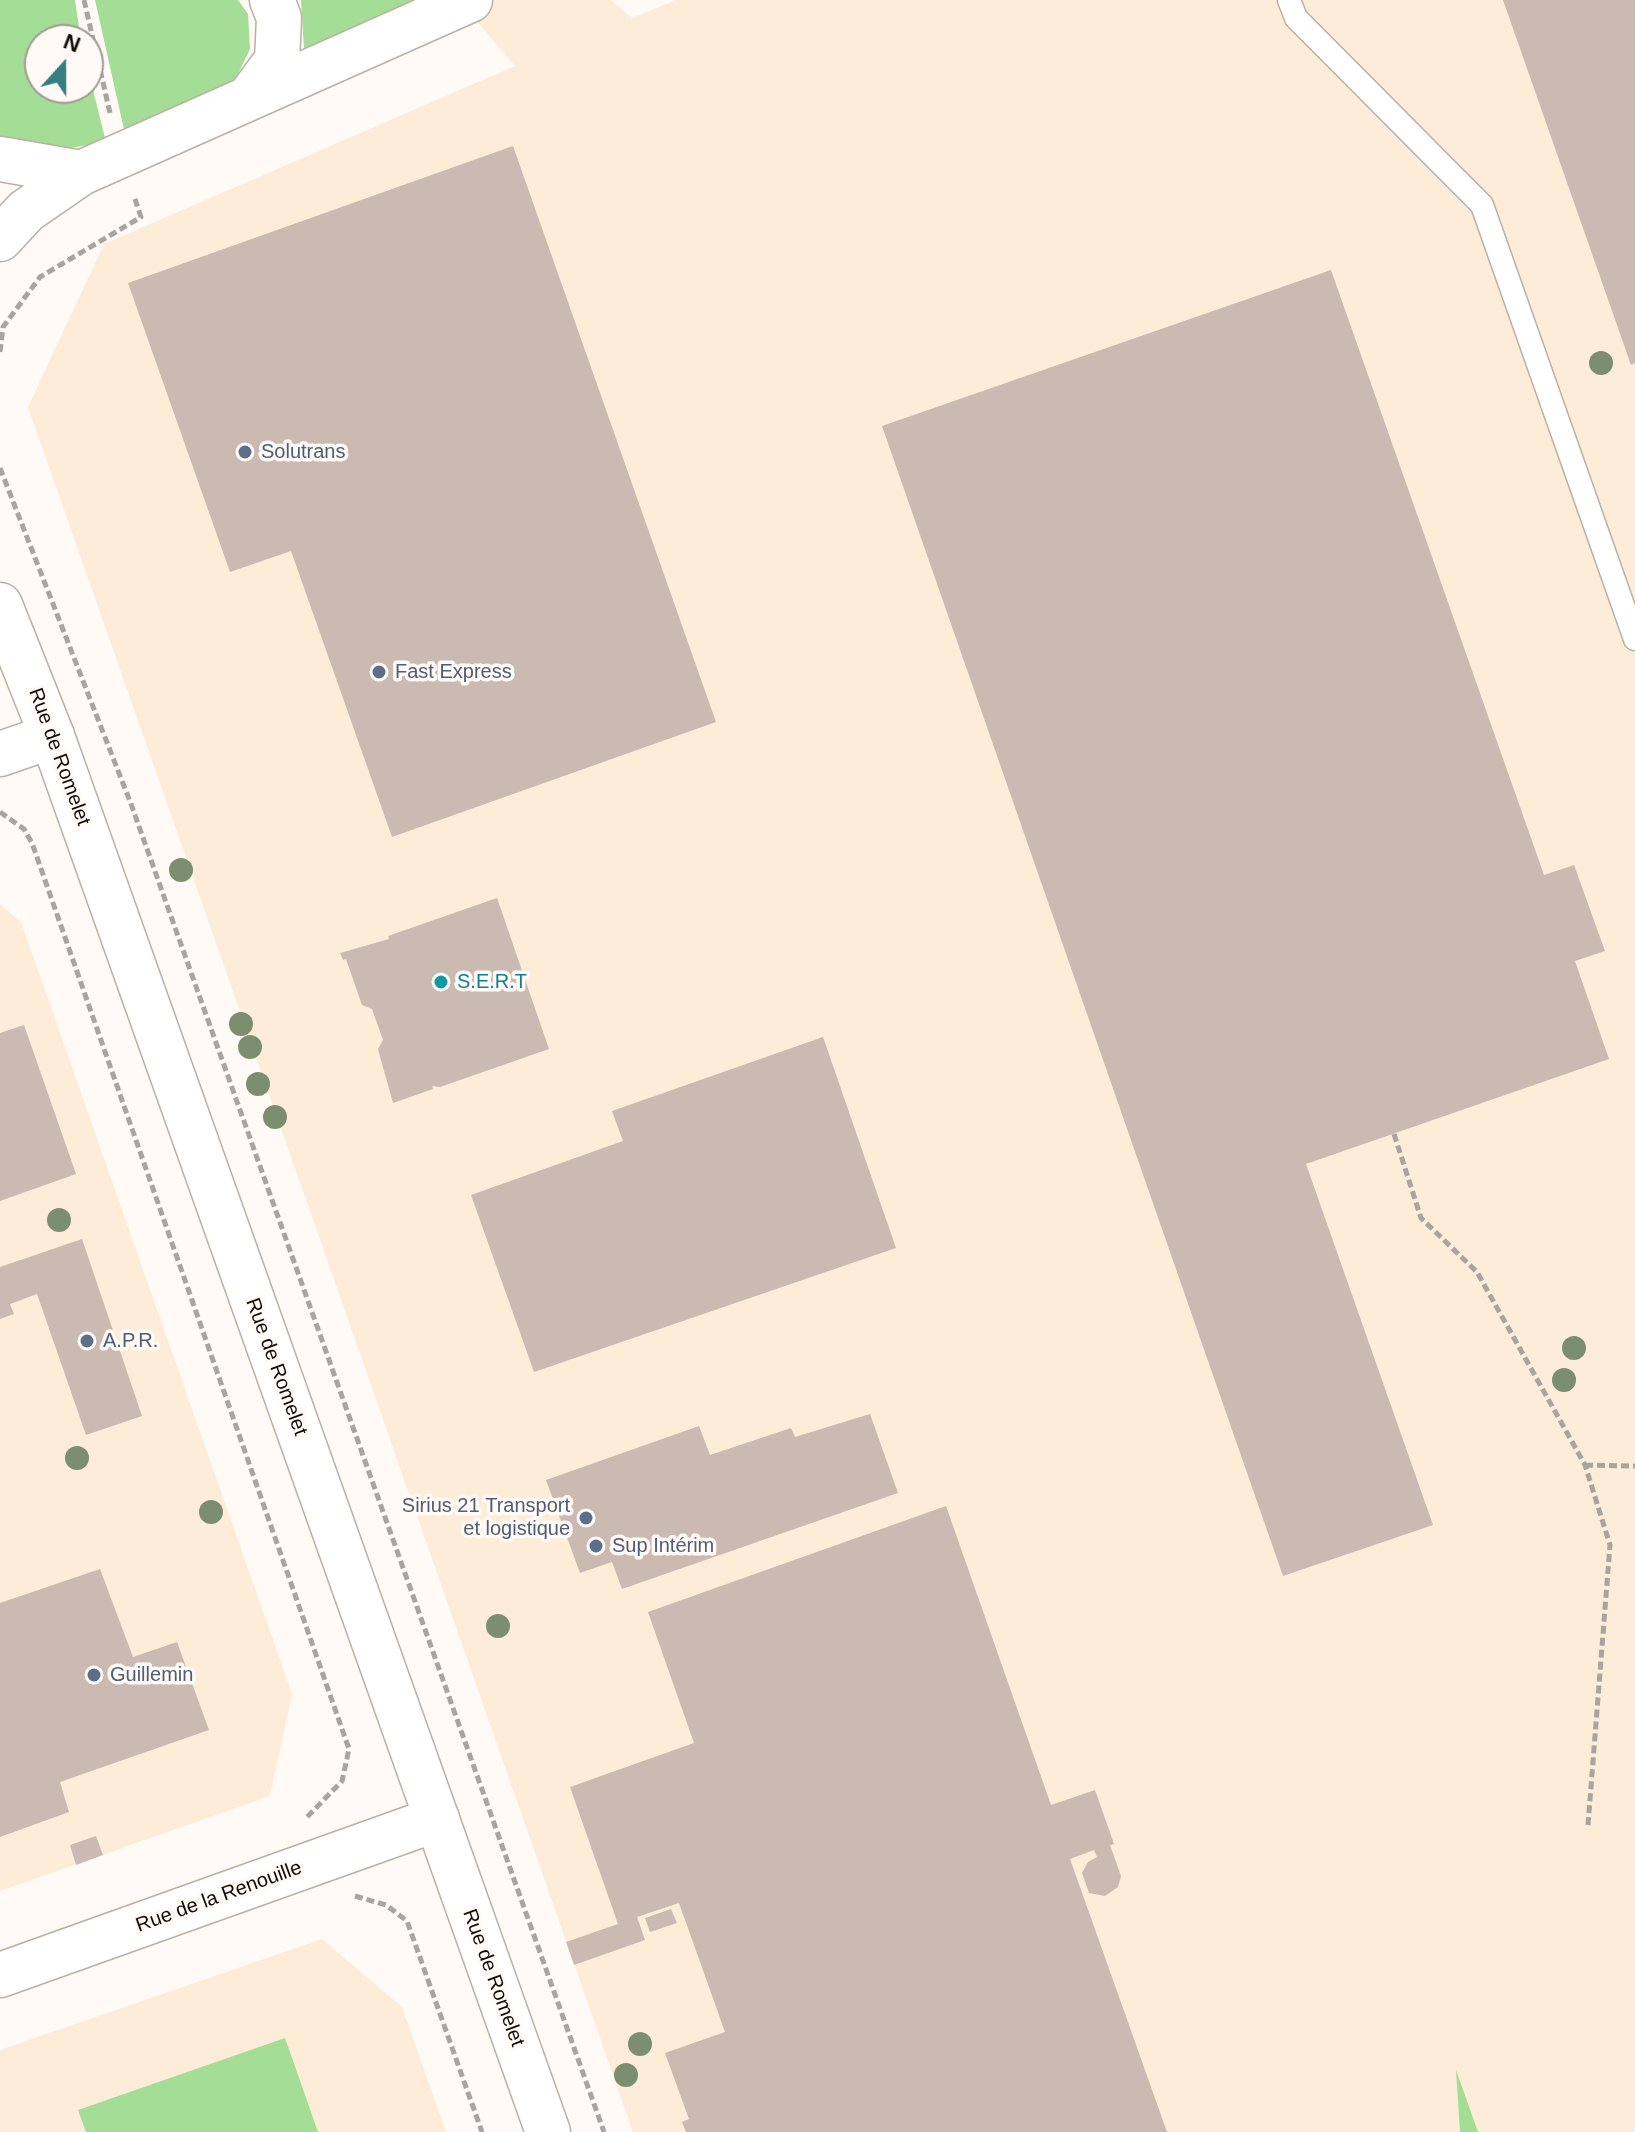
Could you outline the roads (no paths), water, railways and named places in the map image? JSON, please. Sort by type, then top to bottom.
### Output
[{"type":"street","points":[[252,94],[277,60],[279,18],[272,0]]},
{"type":"street","points":[[0,239],[26,211],[81,173],[252,94],[470,0]]},
{"type":"street","points":[[0,159],[81,173]]},
{"type":"street","name":"Rue de Romelet","points":[[0,605],[52,736],[548,2132]]},
{"type":"street","points":[[0,754],[52,736]]},
{"type":"street","name":"Rue de la Renouille","points":[[0,1975],[437,1819]]},
{"type":"lane","points":[[1289,0],[1296,18],[1482,205],[1635,639]]},
{"type":"place","name":"Solutrans","points":[[245,452]]},
{"type":"place","name":"Fast Express","points":[[379,672]]},
{"type":"place","name":"S.E.R.T","points":[[441,982]]},
{"type":"place","name":"A.P.R.","points":[[87,1341]]},
{"type":"place","name":"Sirius 21 Transport et logistique","points":[[586,1518]]},
{"type":"place","name":"Sup Intérim","points":[[596,1546]]},
{"type":"place","name":"Guillemin","points":[[94,1675]]}]
